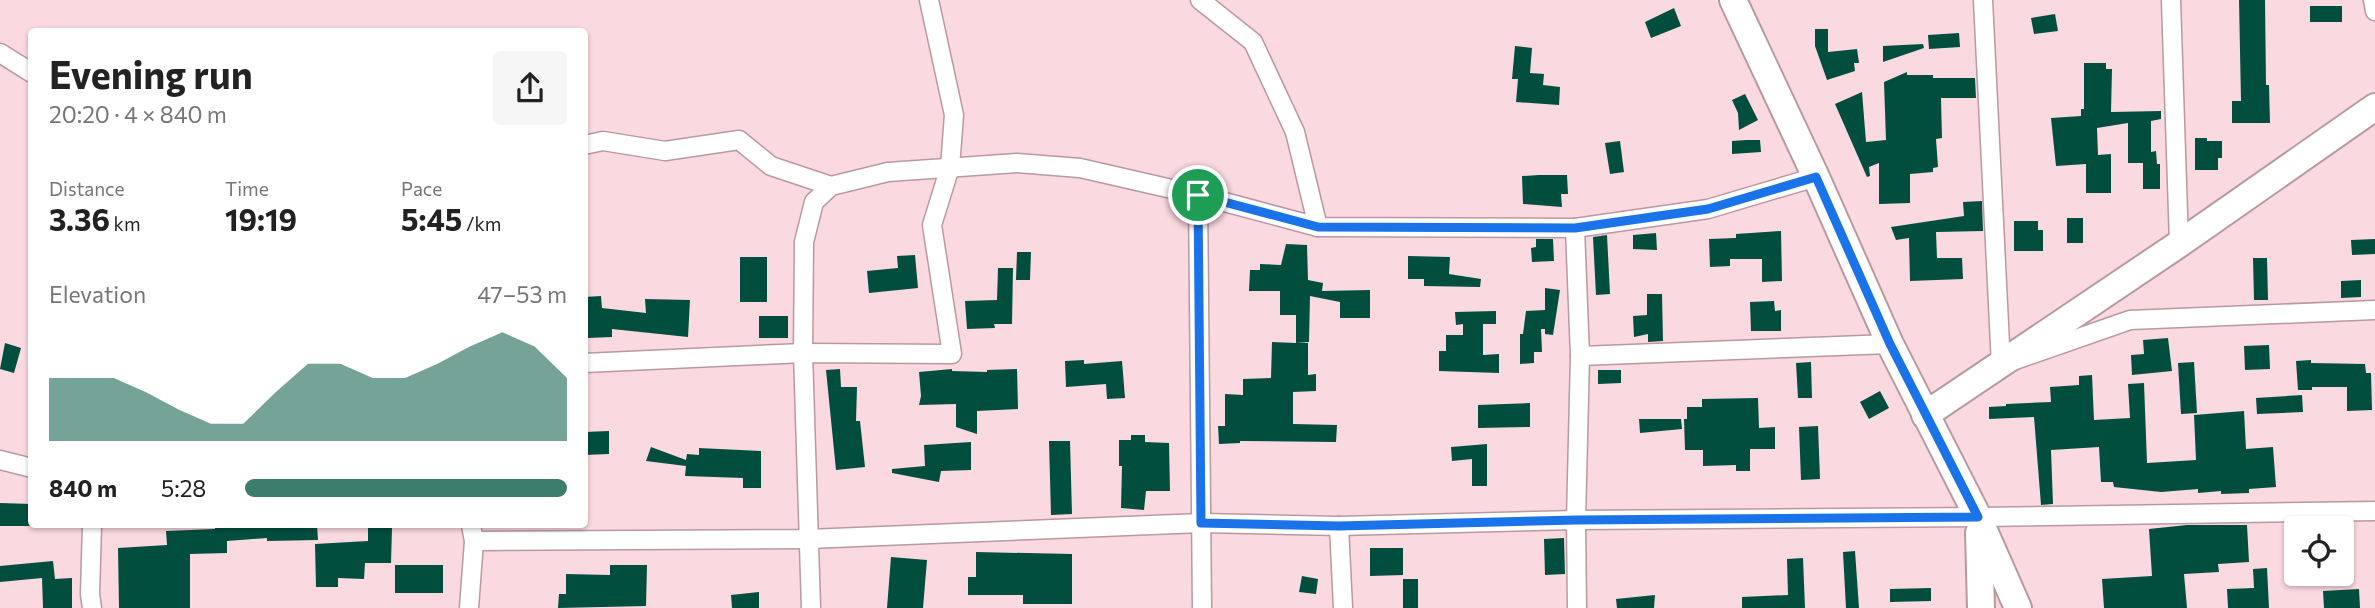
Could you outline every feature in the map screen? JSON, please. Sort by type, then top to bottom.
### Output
[{"type":"street","points":[[588,363],[803,353],[951,354],[932,225],[950,167],[954,115],[929,0]]},
{"type":"street","points":[[1200,0],[1253,42],[1295,132],[1318,227]]},
{"type":"street","points":[[1732,0],[1816,177],[1890,344],[1978,517],[2018,608]]},
{"type":"street","points":[[1983,0],[2001,365]]},
{"type":"street","points":[[2171,0],[2179,244]]},
{"type":"street","points":[[2373,0],[2375,11]]},
{"type":"street","points":[[0,53],[28,70]]},
{"type":"street","points":[[1926,415],[2179,244],[2375,107]]},
{"type":"street","points":[[588,144],[603,141],[665,151],[740,140],[771,166],[831,186]]},
{"type":"street","points":[[811,608],[803,353],[804,242],[814,202],[831,186],[888,172],[1017,163],[1080,168],[1198,195],[1318,227],[1575,228],[1708,209],[1816,177]]},
{"type":"street","points":[[1198,195],[1202,608]]},
{"type":"street","points":[[1575,228],[1580,356],[1577,608]]},
{"type":"street","points":[[2001,365],[2130,320],[2375,310]]},
{"type":"street","points":[[1580,356],[1890,344]]},
{"type":"street","points":[[0,460],[28,467]]},
{"type":"street","points":[[469,608],[472,533],[808,539],[1201,523],[1339,526],[1576,520],[2375,511]]},
{"type":"street","points":[[1978,517],[1981,608]]},
{"type":"street","points":[[1339,526],[1343,608]]},
{"type":"street","points":[[92,608],[90,594],[93,528]]},
{"type":"building","points":[[2239,0],[2265,0],[2266,85],[2269,85],[2270,123],[2232,123],[2232,101],[2241,101]]},
{"type":"building","points":[[2310,6],[2342,6],[2342,22],[2310,22]]},
{"type":"building","points":[[1674,8],[1681,26],[1651,38],[1645,22]]},
{"type":"building","points":[[2055,14],[2058,31],[2034,34],[2031,18]]},
{"type":"building","points":[[1815,29],[1828,29],[1828,52],[1857,49],[1859,63],[1854,63],[1855,71],[1827,80],[1815,46]]},
{"type":"building","points":[[1959,33],[1960,47],[1929,49],[1928,35]]},
{"type":"building","points":[[1923,44],[1924,48],[1883,62],[1883,46]]},
{"type":"building","points":[[1515,46],[1532,48],[1530,73],[1544,74],[1543,85],[1560,87],[1559,105],[1516,102],[1518,79],[1512,79]]},
{"type":"building","points":[[2084,63],[2106,63],[2106,69],[2112,69],[2111,112],[2161,111],[2161,119],[2151,121],[2151,152],[2156,151],[2157,164],[2160,164],[2160,189],[2143,189],[2143,163],[2128,163],[2128,123],[2097,128],[2098,155],[2111,154],[2111,193],[2086,193],[2086,164],[2056,166],[2051,118],[2081,116],[2081,109],[2084,109]]},
{"type":"building","points":[[1907,72],[1907,75],[1933,75],[1933,78],[1975,78],[1976,98],[1941,98],[1942,138],[1936,139],[1938,167],[1933,168],[1933,172],[1910,174],[1910,203],[1879,204],[1879,163],[1869,167],[1870,176],[1867,177],[1835,104],[1862,92],[1866,142],[1886,140],[1884,82]]},
{"type":"building","points":[[1745,94],[1758,120],[1739,130],[1738,113],[1732,100]]},
{"type":"building","points":[[2195,138],[2222,141],[2222,158],[2218,158],[2218,170],[2195,170]]},
{"type":"building","points":[[1760,140],[1761,152],[1732,154],[1732,141]]},
{"type":"building","points":[[1620,141],[1624,172],[1610,174],[1605,143]]},
{"type":"building","points":[[1567,175],[1568,194],[1561,194],[1562,207],[1523,204],[1522,176]]},
{"type":"building","points":[[1982,201],[1983,231],[1936,232],[1937,258],[1962,258],[1963,279],[1910,281],[1909,238],[1896,240],[1891,227],[1964,216],[1963,202]]},
{"type":"building","points":[[2067,218],[2083,218],[2083,243],[2067,243]]},
{"type":"building","points":[[2014,221],[2038,221],[2038,230],[2043,230],[2043,251],[2014,251]]},
{"type":"building","points":[[1781,231],[1782,281],[1762,282],[1762,259],[1730,259],[1730,266],[1710,267],[1709,239]]},
{"type":"building","points":[[1656,233],[1657,250],[1633,249],[1633,235]]},
{"type":"building","points":[[1607,235],[1610,294],[1596,295],[1593,237]]},
{"type":"building","points":[[1536,239],[1553,239],[1554,261],[1532,262],[1531,248],[1536,247]]},
{"type":"building","points":[[2375,239],[2375,254],[2352,255],[2351,240]]},
{"type":"building","points":[[1286,244],[1307,245],[1308,280],[1323,283],[1322,291],[1370,290],[1370,318],[1340,318],[1340,302],[1310,296],[1309,342],[1297,343],[1308,343],[1308,375],[1316,374],[1316,391],[1293,392],[1293,424],[1337,425],[1336,442],[1240,441],[1219,444],[1218,426],[1225,426],[1225,394],[1243,395],[1243,379],[1271,378],[1272,342],[1296,343],[1296,315],[1280,315],[1280,291],[1249,291],[1250,270],[1260,270],[1260,264],[1281,265]]},
{"type":"building","points":[[1017,252],[1031,252],[1030,280],[1016,280]]},
{"type":"building","points":[[915,255],[918,288],[869,293],[867,271],[898,268],[897,256]]},
{"type":"building","points":[[1408,256],[1450,257],[1449,274],[1481,279],[1480,287],[1424,286],[1424,279],[1408,279]]},
{"type":"building","points":[[740,257],[767,257],[767,302],[740,302]]},
{"type":"building","points":[[2253,258],[2267,258],[2268,300],[2254,300]]},
{"type":"building","points":[[998,268],[1013,268],[1012,324],[967,329],[965,301],[997,300]]},
{"type":"building","points":[[2361,280],[2361,297],[2341,298],[2341,281]]},
{"type":"building","points":[[1545,288],[1560,290],[1553,335],[1545,334],[1545,329],[1541,329],[1542,352],[1534,352],[1534,363],[1520,364],[1520,334],[1523,334],[1526,311],[1545,310]]},
{"type":"building","points":[[1647,294],[1662,294],[1663,341],[1648,342],[1648,334],[1634,337],[1633,316],[1647,315]]},
{"type":"building","points":[[601,296],[602,308],[646,313],[645,299],[690,300],[688,337],[612,329],[612,337],[588,338],[588,297]]},
{"type":"building","points":[[1774,301],[1775,311],[1781,310],[1781,331],[1751,331],[1750,302]]},
{"type":"building","points":[[1496,311],[1496,324],[1483,324],[1483,355],[1499,354],[1499,373],[1439,371],[1439,351],[1446,351],[1446,335],[1463,335],[1463,324],[1456,325],[1455,312]]},
{"type":"building","points":[[759,316],[788,316],[788,338],[759,338]]},
{"type":"building","points":[[2168,338],[2172,371],[2132,375],[2131,355],[2144,354],[2143,340]]},
{"type":"building","points":[[5,343],[21,348],[14,373],[0,369]]},
{"type":"building","points":[[2269,345],[2270,369],[2245,370],[2244,346]]},
{"type":"building","points":[[1084,360],[1084,364],[1122,361],[1125,398],[1107,399],[1106,384],[1066,387],[1065,361]]},
{"type":"building","points":[[2311,360],[2311,363],[2365,364],[2366,373],[2371,373],[2372,410],[2347,411],[2347,387],[2312,387],[2312,390],[2298,390],[2296,361]]},
{"type":"building","points":[[1811,362],[1812,398],[1798,398],[1796,363]]},
{"type":"building","points":[[2194,362],[2197,413],[2181,414],[2178,363]]},
{"type":"building","points":[[840,369],[841,387],[857,387],[856,421],[860,421],[865,467],[836,470],[826,370]]},
{"type":"building","points":[[952,369],[987,372],[1017,369],[1018,409],[977,411],[977,434],[956,427],[956,404],[919,405],[919,372]]},
{"type":"building","points":[[1598,370],[1621,370],[1621,383],[1598,384]]},
{"type":"building","points":[[2092,375],[2094,420],[2130,418],[2128,384],[2144,383],[2147,463],[2196,460],[2194,415],[2244,411],[2246,449],[2273,447],[2276,487],[2249,489],[2249,493],[2221,494],[2221,491],[2198,493],[2198,489],[2161,492],[2114,487],[2113,482],[2101,482],[2099,447],[2051,450],[2053,504],[2041,505],[2034,417],[1989,419],[1989,407],[2051,402],[2050,387],[2079,385],[2079,376]]},
{"type":"building","points":[[1880,391],[1889,408],[1869,419],[1860,402]]},
{"type":"building","points":[[2302,395],[2303,412],[2257,414],[2256,398]]},
{"type":"building","points":[[1758,398],[1759,428],[1775,427],[1775,449],[1750,449],[1750,471],[1736,471],[1736,465],[1703,466],[1703,450],[1685,450],[1684,419],[1687,419],[1687,407],[1702,407],[1702,399]]},
{"type":"building","points":[[1530,403],[1530,427],[1478,428],[1478,405]]},
{"type":"building","points":[[1639,419],[1681,419],[1682,429],[1640,433]]},
{"type":"building","points":[[1818,426],[1820,479],[1801,480],[1799,427]]},
{"type":"building","points":[[609,431],[609,454],[588,455],[588,432]]},
{"type":"building","points":[[1131,435],[1145,435],[1145,442],[1169,443],[1170,491],[1146,491],[1144,510],[1121,508],[1122,466],[1119,466],[1119,440],[1131,440]]},
{"type":"building","points":[[1049,441],[1070,441],[1072,514],[1051,515]]},
{"type":"building","points":[[971,442],[971,470],[941,471],[939,482],[892,473],[892,469],[925,466],[924,445]]},
{"type":"building","points":[[1487,444],[1487,486],[1472,486],[1472,459],[1452,461],[1451,447]]},
{"type":"building","points":[[651,447],[686,460],[687,454],[699,455],[699,448],[761,451],[761,488],[743,488],[743,478],[685,476],[686,466],[646,461]]},
{"type":"building","points":[[0,503],[28,504],[28,526],[0,526]]},
{"type":"building","points":[[2187,525],[2247,525],[2249,562],[2218,564],[2219,572],[2184,574],[2187,608],[2104,608],[2102,579],[2152,576],[2149,529]]},
{"type":"building","points":[[317,528],[318,540],[267,541],[267,538],[227,541],[227,553],[190,554],[190,608],[119,608],[118,548],[167,545],[166,531]]},
{"type":"building","points":[[368,528],[392,528],[391,563],[365,563],[364,579],[338,578],[338,587],[316,587],[315,544],[368,541]]},
{"type":"building","points":[[1564,538],[1565,574],[1545,575],[1544,539]]},
{"type":"building","points":[[1370,548],[1403,548],[1403,575],[1370,576]]},
{"type":"building","points":[[1855,551],[1859,608],[1846,608],[1843,552]]},
{"type":"building","points":[[976,552],[1072,554],[1072,604],[1023,604],[1023,595],[968,595],[968,577],[976,577]]},
{"type":"building","points":[[891,557],[927,560],[923,608],[887,608]]},
{"type":"building","points":[[1803,558],[1805,608],[1742,608],[1742,597],[1788,595],[1787,559]]},
{"type":"building","points":[[53,561],[55,579],[72,578],[72,608],[43,608],[42,578],[0,582],[0,566]]},
{"type":"building","points":[[395,565],[443,565],[443,593],[395,593]]},
{"type":"building","points":[[610,565],[647,565],[646,606],[558,608],[559,594],[566,594],[566,574],[610,575]]},
{"type":"building","points":[[2267,568],[2269,608],[2228,608],[2227,589],[2254,588],[2253,569]]},
{"type":"building","points":[[1302,576],[1318,579],[1316,594],[1299,592]]},
{"type":"building","points":[[1403,579],[1418,579],[1418,608],[1403,608]]},
{"type":"building","points":[[1931,588],[1931,601],[1890,602],[1890,589]]},
{"type":"building","points":[[2359,589],[2360,608],[2324,608],[2323,591]]},
{"type":"building","points":[[759,592],[759,608],[732,608],[731,595]]},
{"type":"building","points":[[1655,595],[1654,608],[1617,608],[1616,599]]},
{"type":"route","points":[[1816,177],[1890,344],[1978,517],[1576,520],[1339,526],[1201,523],[1198,195],[1318,227],[1575,228],[1708,209],[1816,177]]}]
